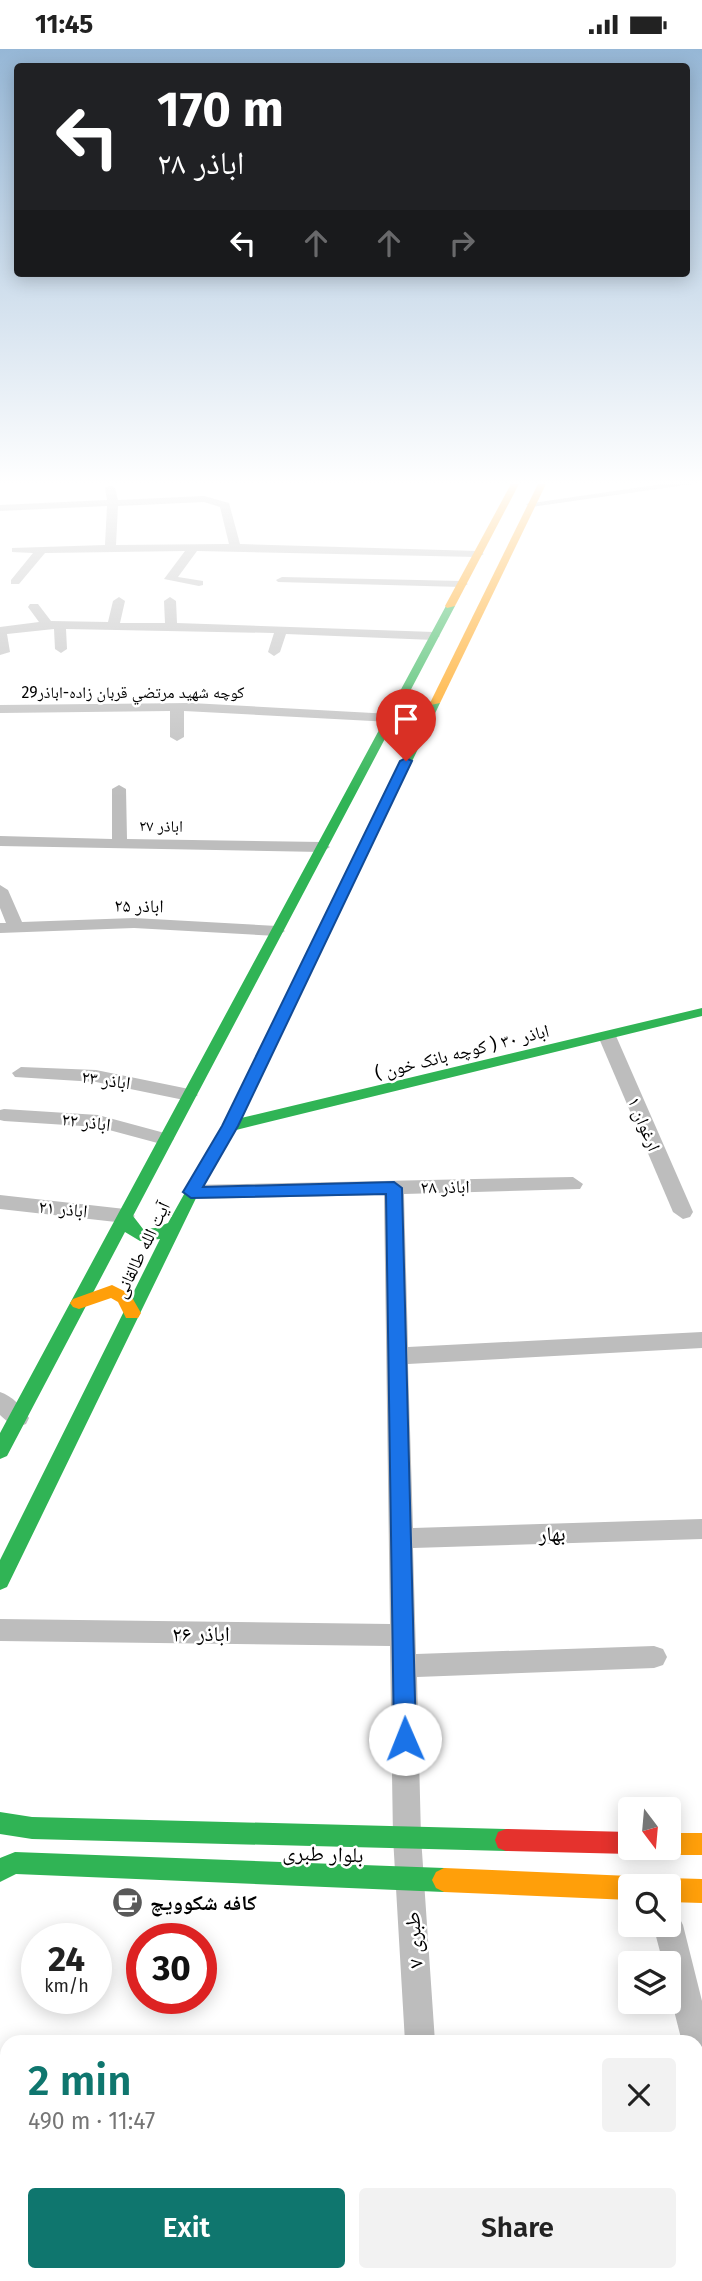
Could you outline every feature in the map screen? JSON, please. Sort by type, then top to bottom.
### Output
[{"type":"main road","name":"آیت الله طالقانی","points":[[0,1451],[460,588]]},
{"type":"main road","name":"آیت الله طالقانی","points":[[0,1581],[191,1192],[230,1126],[490,588]]},
{"type":"main road","name":"اباذر ۳۰ ( کوچه بانک خون )","points":[[230,1126],[702,1012]]},
{"type":"main road","points":[[125,1216],[130,1227],[140,1235],[157,1234],[175,1226]]},
{"type":"main road","points":[[79,1303],[112,1291],[124,1298],[132,1313]]},
{"type":"main road","name":"بلوار طبری","points":[[0,1823],[33,1828],[618,1843]]},
{"type":"main road","points":[[681,1844],[702,1844]]},
{"type":"main road","name":"بلوار طبری","points":[[7,1867],[618,1888]]},
{"type":"main road","points":[[681,1890],[702,1891]]},
{"type":"street","points":[[113,626],[119,601]]},
{"type":"street","points":[[170,601],[171,627]]},
{"type":"street","points":[[34,607],[54,625],[61,649]]},
{"type":"street","points":[[4,653],[0,631],[54,625],[171,627],[226,633],[281,630],[435,636]]},
{"type":"street","points":[[274,652],[281,630]]},
{"type":"street","points":[[177,707],[177,737]]},
{"type":"street","name":"كوچه شهيد مرتضي قربان زاده-اباذر29","points":[[0,709],[177,707],[391,718]]},
{"type":"street","points":[[119,789],[120,843]]},
{"type":"street","name":"اباذر ۲۷","points":[[0,841],[322,847]]},
{"type":"street","points":[[0,890],[8,927]]},
{"type":"street","name":"اباذر ۲۵","points":[[8,927],[134,923],[277,931]]},
{"type":"street","name":"ارغوان ۱","points":[[607,1036],[683,1212]]},
{"type":"street","name":"اباذر ۲۳","points":[[21,1073],[96,1076],[189,1095]]},
{"type":"street","name":"اباذر ۲۲","points":[[4,1115],[98,1121],[165,1139]]},
{"type":"street","name":"اباذر ۲۸","points":[[191,1192],[573,1184]]},
{"type":"street","name":"طبری ۷","points":[[394,1188],[407,1837],[420,2035]]},
{"type":"street","name":"اباذر ۲۱","points":[[0,1202],[125,1216]]},
{"type":"street","points":[[397,1356],[702,1340]]},
{"type":"street","points":[[0,1401],[18,1418]]},
{"type":"street","name":"بهار","points":[[401,1538],[702,1529]]},
{"type":"street","name":"اباذر ۲۶","points":[[0,1630],[403,1635]]},
{"type":"street","points":[[404,1665],[654,1657]]},
{"type":"street","points":[[671,1937],[696,2035]]},
{"type":"traffic: fast","points":[[0,1451],[450,606]]},
{"type":"traffic: fast","points":[[0,1581],[191,1192],[230,1126],[435,703]]},
{"type":"traffic: fast","points":[[230,1126],[702,1012]]},
{"type":"traffic: fast","points":[[125,1216],[130,1227],[140,1235],[157,1234],[175,1226]]},
{"type":"traffic: fast","points":[[0,1823],[32,1828],[506,1840]]},
{"type":"traffic: fast","points":[[0,1870],[15,1863],[444,1880]]},
{"type":"traffic: slow","points":[[450,606],[460,588]]},
{"type":"traffic: slow","points":[[435,703],[491,588]]},
{"type":"traffic: slow","points":[[79,1303],[112,1291],[124,1298],[132,1313]]},
{"type":"traffic: slow","points":[[681,1844],[702,1844]]},
{"type":"traffic: slow","points":[[444,1880],[618,1887]]},
{"type":"traffic: slow","points":[[681,1890],[702,1891]]},
{"type":"traffic: jam","points":[[506,1840],[618,1843]]},
{"type":"place","name":"کافه شکوویچ","points":[[127,1903]]},
{"type":"route","points":[[405,1739],[394,1188],[191,1192],[230,1126],[406,761]]}]
